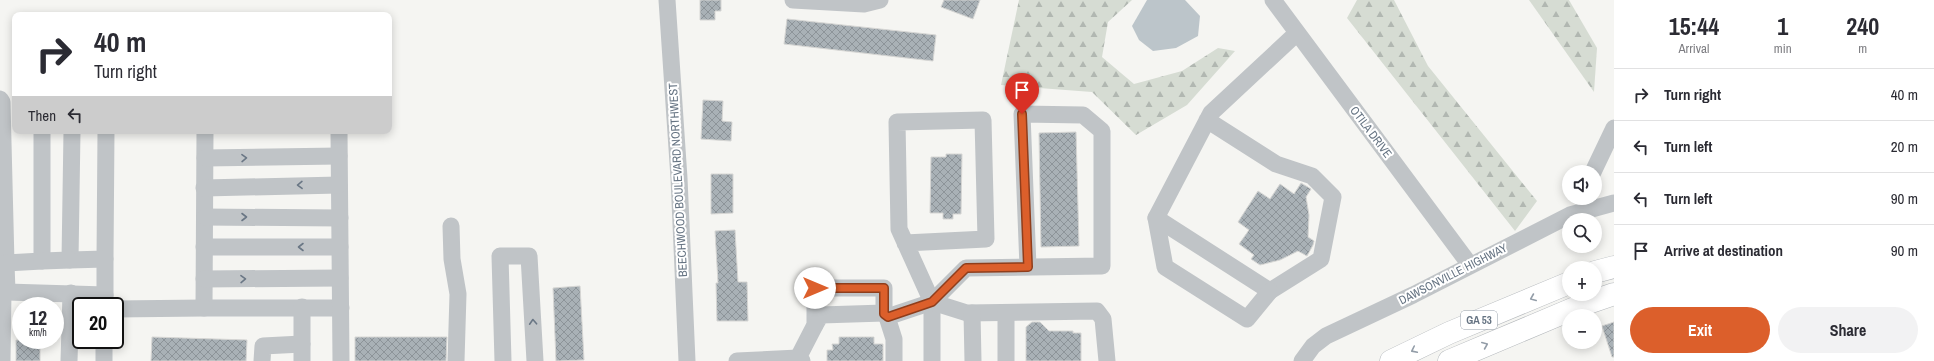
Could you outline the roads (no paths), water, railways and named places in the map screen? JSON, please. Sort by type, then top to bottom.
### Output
[{"type":"main road","points":[[1602,270],[1614,267]]},
{"type":"main road","name":"GA 53","points":[[1391,361],[1449,333],[1562,286]]},
{"type":"main road","name":"GA 53","points":[[1450,361],[1582,305],[1614,294]]},
{"type":"street","name":"BEECHWOOD BOULEVARD NORTHWEST","points":[[667,0],[680,178],[686,361]]},
{"type":"street","points":[[793,0],[864,4],[880,0]]},
{"type":"street","name":"OTILA DRIVE","points":[[1273,0],[1470,265]]},
{"type":"street","points":[[1207,120],[1276,164],[1312,176],[1333,197],[1321,260],[1270,292],[1247,319],[1165,267],[1156,218],[1207,120],[1211,113],[1297,33]]},
{"type":"street","points":[[3,101],[7,292]]},
{"type":"street","points":[[737,361],[800,359],[820,315],[886,315],[932,302],[966,268],[1102,266],[1102,131],[1083,115],[1022,114],[1028,267]]},
{"type":"street","points":[[905,243],[986,239],[983,120],[897,122],[899,229],[905,243],[932,302],[932,361]]},
{"type":"street","points":[[1597,165],[1613,133]]},
{"type":"street","points":[[42,134],[42,261]]},
{"type":"street","points":[[70,260],[72,134]]},
{"type":"street","points":[[105,297],[106,134]]},
{"type":"street","points":[[204,308],[205,134]]},
{"type":"street","points":[[339,134],[341,361]]},
{"type":"street","points":[[204,158],[339,156]]},
{"type":"street","points":[[204,188],[339,185]]},
{"type":"street","name":"DAWSONVILLE HIGHWAY","points":[[1577,213],[1614,203]]},
{"type":"street","points":[[205,217],[340,218]]},
{"type":"street","points":[[1156,218],[1270,292]]},
{"type":"street","name":"DAWSONVILLE HIGHWAY","points":[[1302,361],[1312,346],[1326,336],[1562,219]]},
{"type":"street","points":[[451,226],[452,259],[458,294],[456,361]]},
{"type":"street","points":[[204,247],[340,247]]},
{"type":"street","points":[[503,361],[500,256],[529,256],[535,361]]},
{"type":"street","points":[[6,263],[105,260]]},
{"type":"street","points":[[204,280],[340,278]]},
{"type":"street","points":[[815,325],[815,288],[884,288],[886,315],[894,339],[894,361]]},
{"type":"street","points":[[2,361],[3,292],[71,293],[90,297]]},
{"type":"street","points":[[69,361],[71,293]]},
{"type":"street","points":[[932,302],[967,313],[1097,311],[1103,319],[1107,361]]},
{"type":"street","points":[[124,310],[302,307],[340,308]]},
{"type":"street","points":[[302,307],[302,361]]},
{"type":"street","points":[[1006,312],[1006,361]]},
{"type":"street","points":[[972,313],[973,361]]},
{"type":"street","points":[[262,361],[263,346],[302,344]]},
{"type":"street","points":[[104,349],[104,361]]}]
